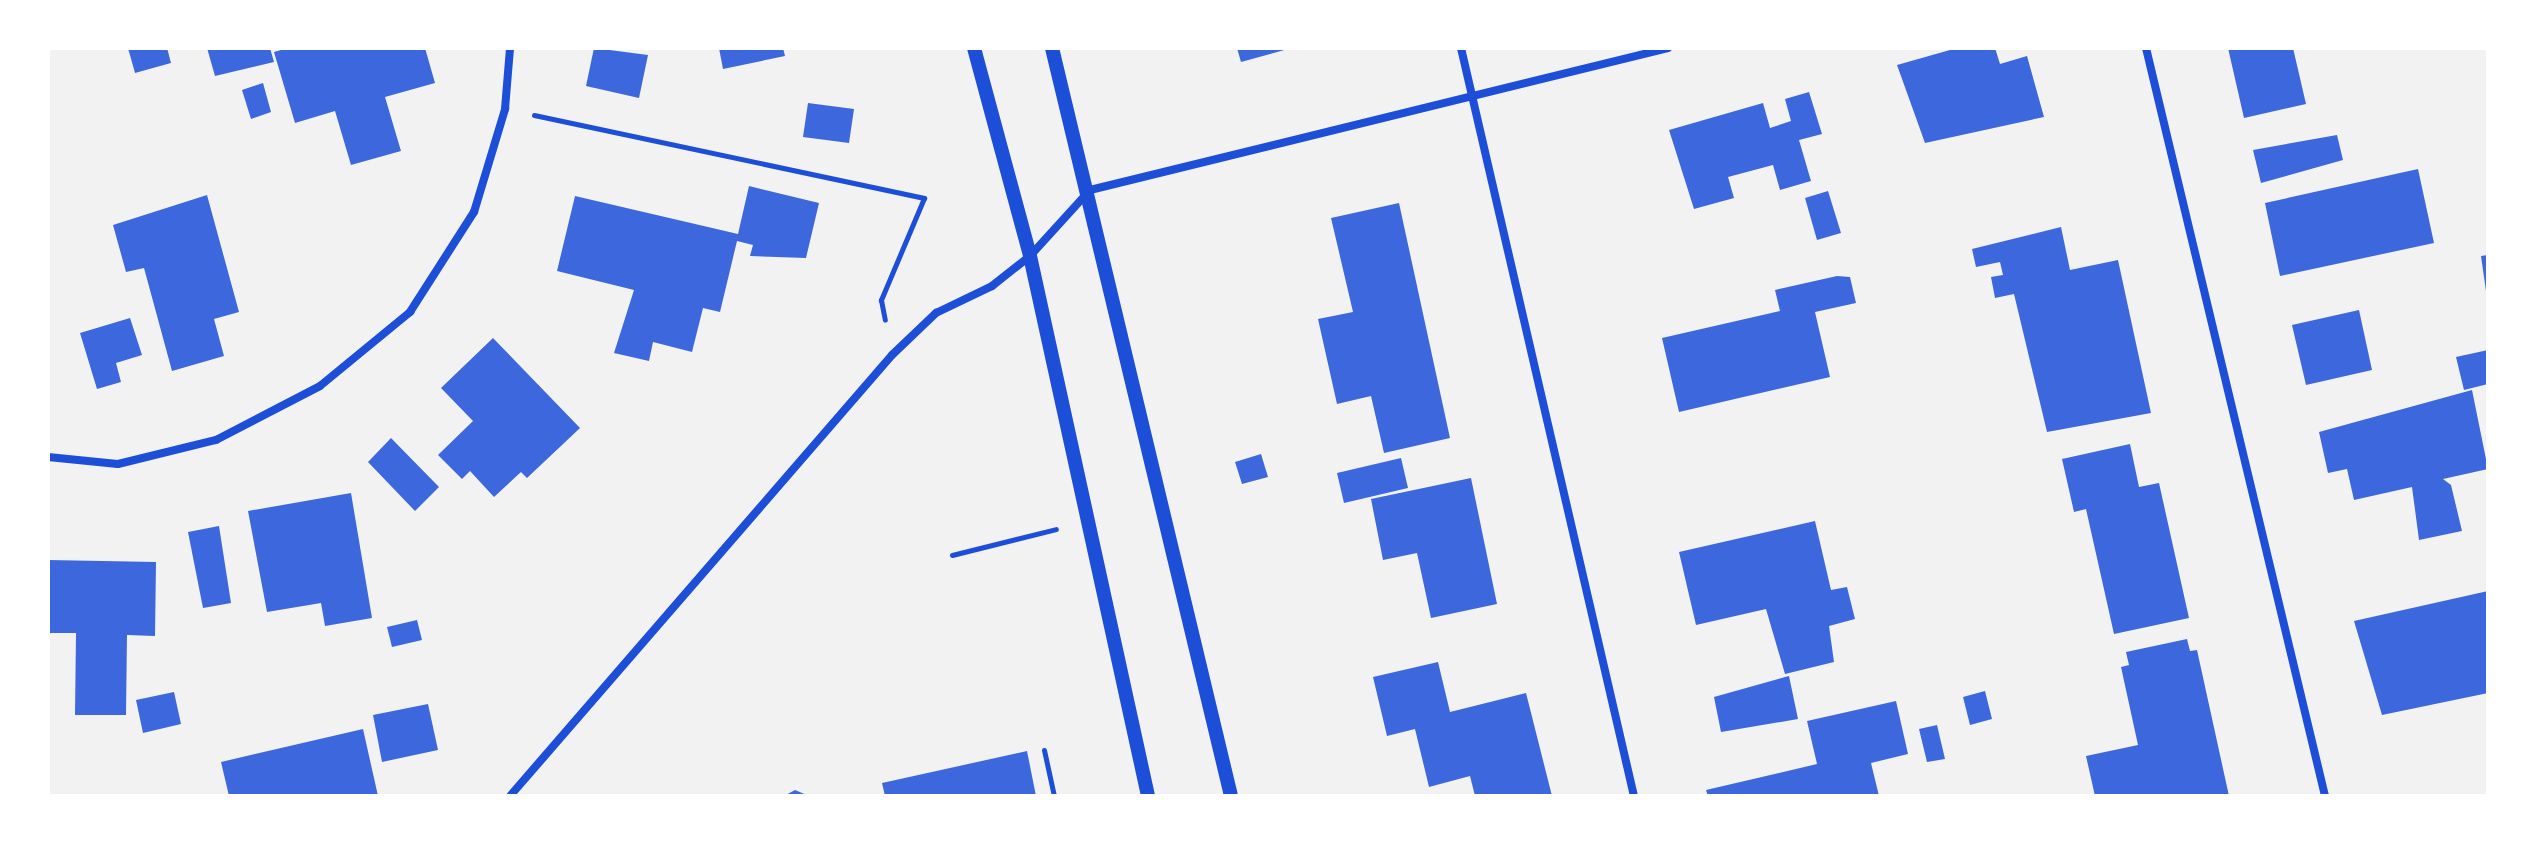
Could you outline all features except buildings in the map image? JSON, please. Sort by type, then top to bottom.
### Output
[{"type":"street","points":[[48,457],[118,464],[216,440],[320,386],[410,312],[474,212],[505,109],[510,48]]},
{"type":"street","points":[[974,48],[1030,256],[1148,796]]},
{"type":"street","points":[[1052,48],[1090,190],[1231,796]]},
{"type":"street","points":[[1461,48],[1477,99],[1634,796]]},
{"type":"street","points":[[510,796],[892,355],[936,313],[992,286],[1030,256],[1090,190],[1477,99],[1668,48]]},
{"type":"street","points":[[2146,48],[2325,796]]},
{"type":"path","points":[[505,109],[924,198],[881,300],[892,355]]},
{"type":"path","points":[[952,555],[1088,523]]},
{"type":"path","points":[[1044,750],[1054,796]]}]
